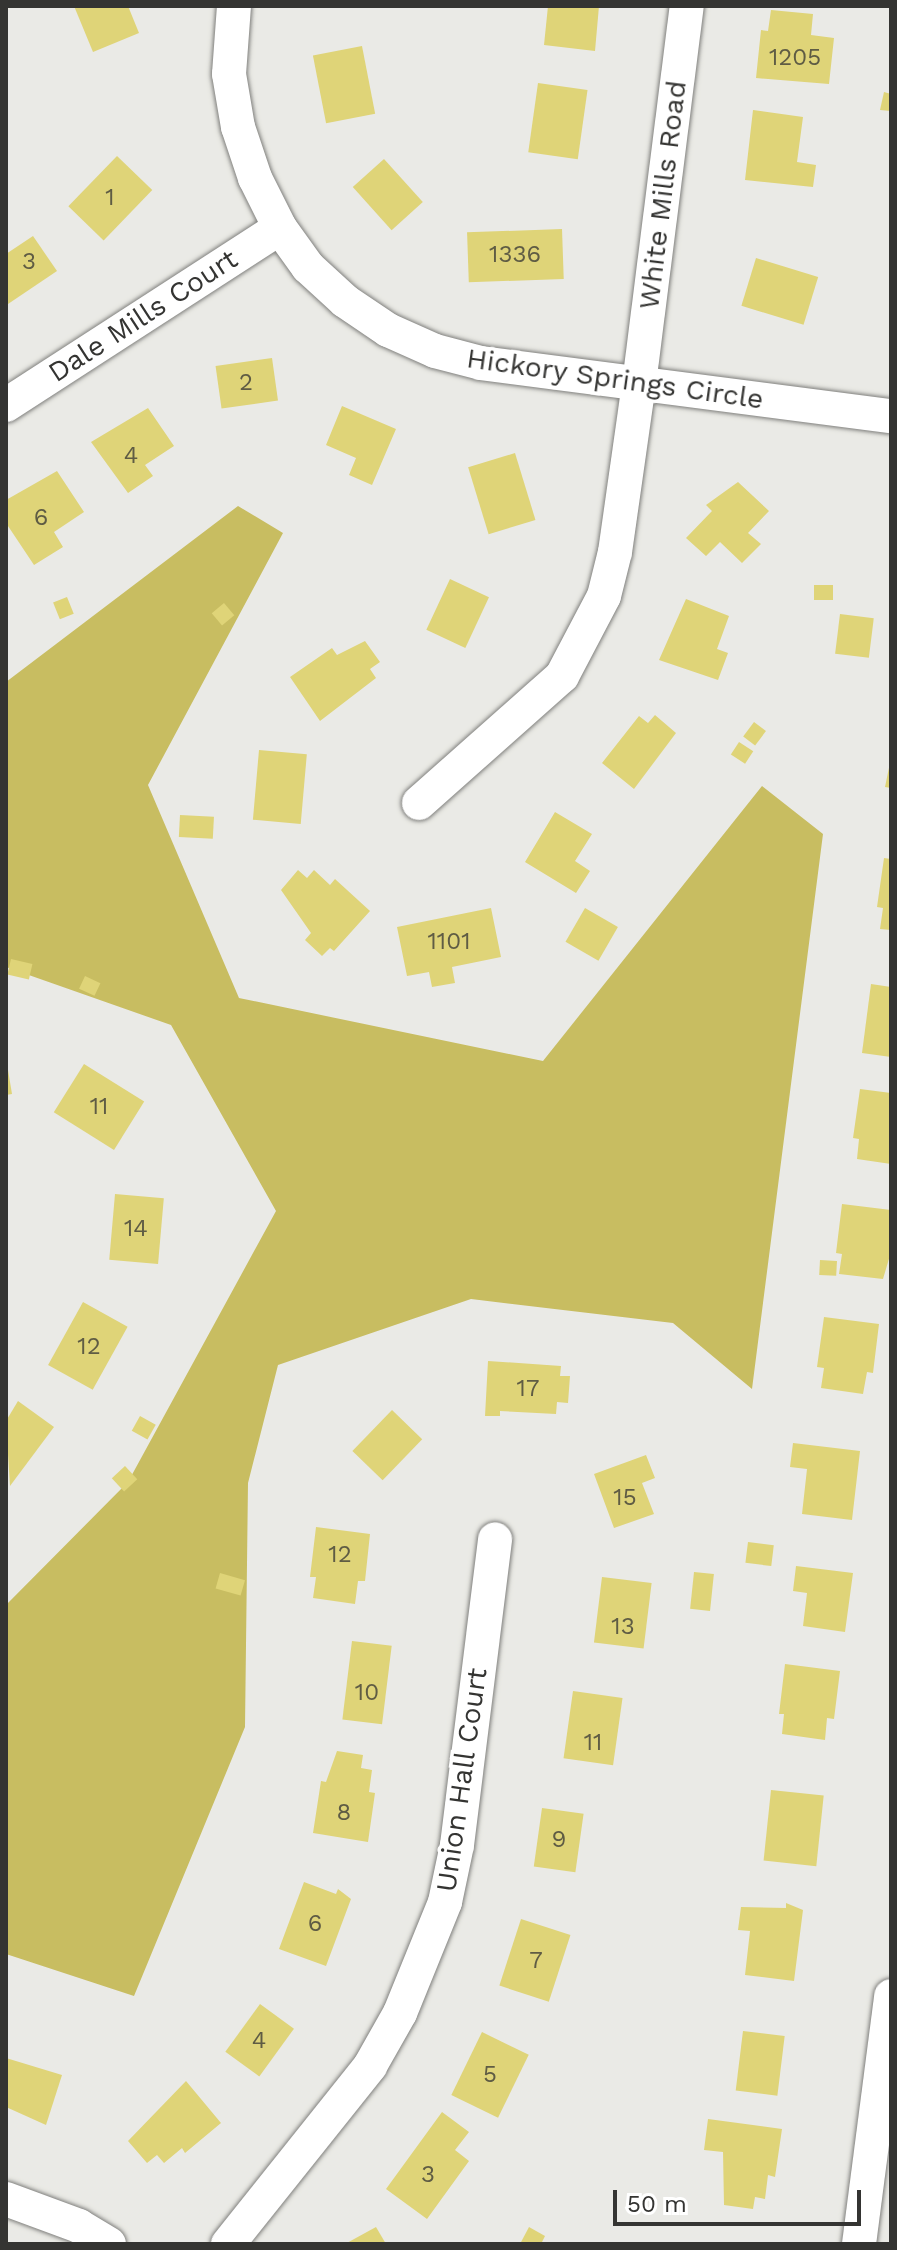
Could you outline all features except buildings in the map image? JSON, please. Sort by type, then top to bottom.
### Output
[{"type":"street","name":"Hickory Springs Circle","points":[[234,6],[229,74],[238,127],[280,228],[308,267],[345,301],[388,330],[435,351],[481,363],[891,416]]},
{"type":"street","name":"White Mills Road","points":[[419,803],[533,706],[562,676],[585,638],[615,552],[687,6]]},
{"type":"street","name":"Dale Mills Court","points":[[6,405],[280,228]]},
{"type":"street","name":"Union Hall Court","points":[[228,2244],[370,2066],[400,2013],[445,1902],[495,1539]]},
{"type":"street","points":[[859,2244],[888,2048],[891,1996]]},
{"type":"street","points":[[6,2199],[79,2226],[109,2244]]},
{"type":"shaded area","points":[[238,506],[283,533],[148,785],[239,998],[543,1061],[762,786],[823,834],[752,1389],[673,1323],[471,1299],[278,1365],[248,1483],[245,1727],[134,1996],[6,1954],[6,1605],[128,1482],[276,1211],[171,1025],[6,967],[6,682]]}]
